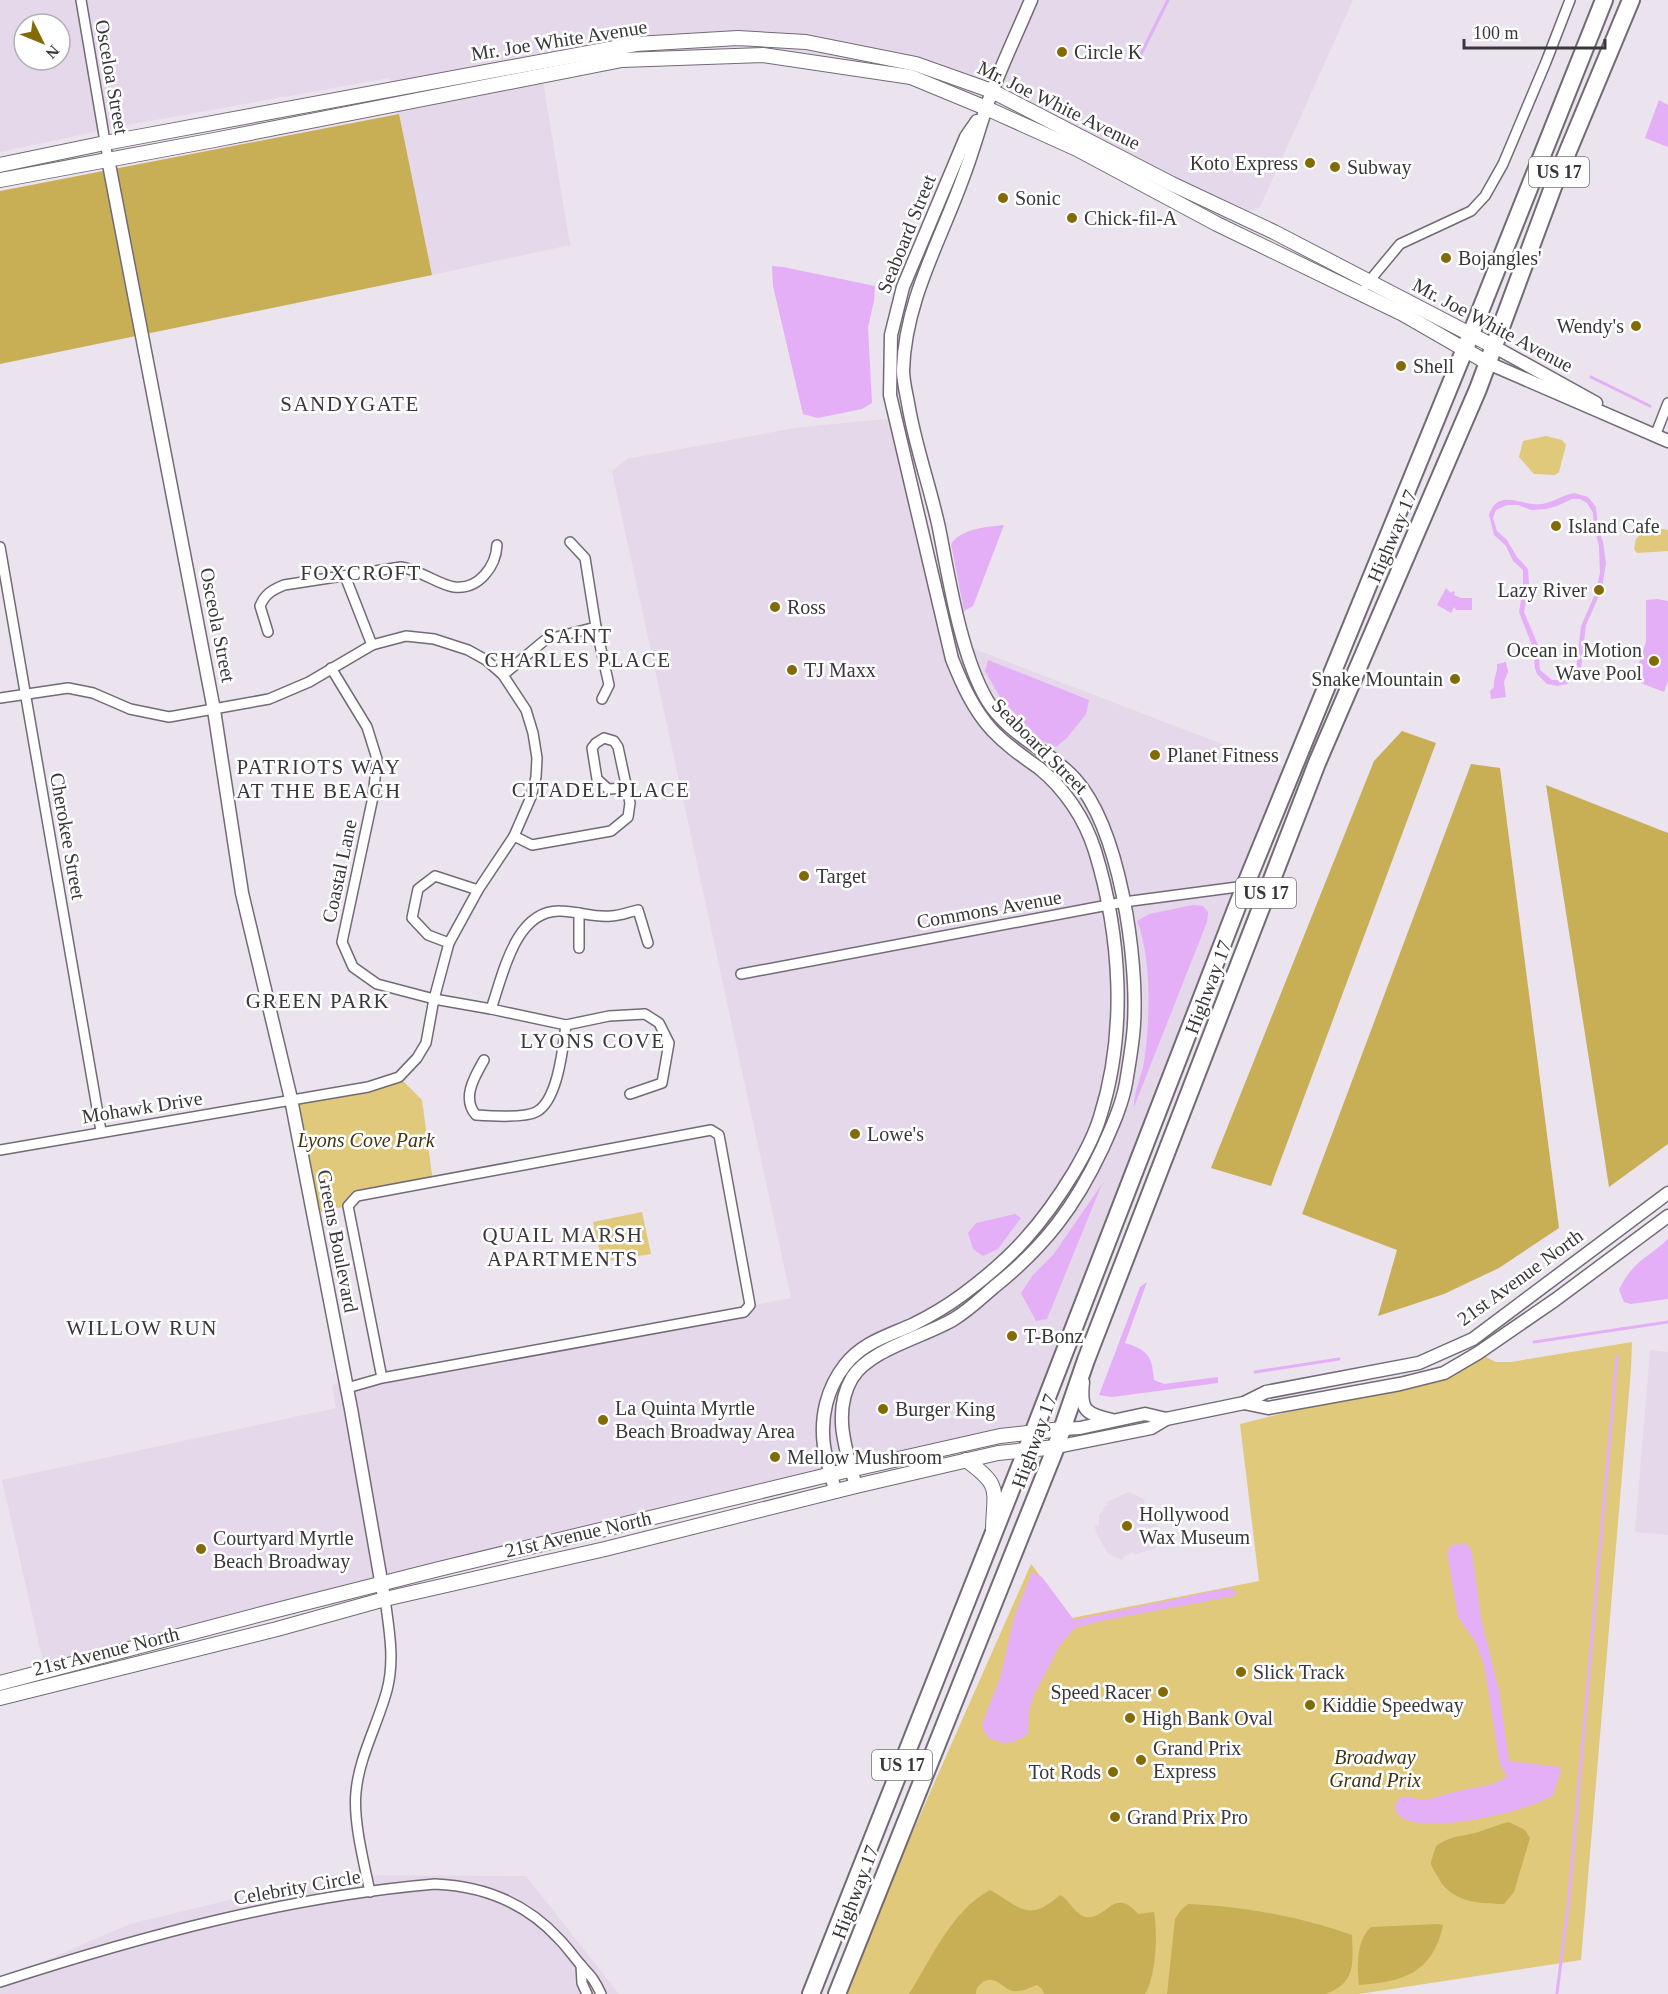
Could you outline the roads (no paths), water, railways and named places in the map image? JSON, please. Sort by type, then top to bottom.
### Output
[{"type":"highway","name":"Highway 17","points":[[837,1994],[1056,1447],[1086,1360],[1317,762],[1488,363],[1483,340],[1540,158],[1604,0]]},
{"type":"highway","name":"Highway 17","points":[[811,1994],[993,1537],[1245,886],[1464,350],[1483,340],[1553,187],[1631,0]]},
{"type":"main road","name":"Mr. Joe White Avenue","points":[[0,165],[105,143],[636,44],[738,38],[806,42],[916,64],[992,91],[1172,184],[1371,281],[1483,340]]},
{"type":"main road","name":"Mr. Joe White Avenue","points":[[0,180],[622,60],[763,55],[836,64],[911,77],[986,108],[1077,149],[1217,224],[1403,314],[1488,363]]},
{"type":"main road","name":"21st Avenue North","points":[[0,1683],[382,1583],[832,1474],[1000,1436],[1062,1429]]},
{"type":"main road","name":"21st Avenue North","points":[[0,1698],[277,1629],[385,1599],[605,1549],[856,1486],[966,1460],[1027,1449],[1056,1447]]},
{"type":"main road","points":[[966,1460],[990,1479],[995,1491],[993,1537]]},
{"type":"street","name":"Osceloa Street","points":[[81,0],[108,159]]},
{"type":"street","name":"Seaboard Street","points":[[856,1486],[843,1435],[842,1410],[845,1393],[862,1366],[873,1357],[920,1337],[954,1319],[1018,1268],[1050,1235],[1071,1207],[1113,1124],[1125,1088],[1134,1024],[1133,968],[1116,864],[1095,808],[1085,790],[1048,754],[1002,721],[987,700],[972,669],[936,515],[915,441],[903,374],[907,326],[912,307],[964,176],[992,91],[1031,0]]},
{"type":"street","points":[[1357,291],[1371,281],[1400,244],[1425,231],[1450,223],[1471,211],[1485,196],[1507,153],[1570,0]]},
{"type":"street","name":"Seaboard Street","points":[[835,1491],[824,1446],[825,1403],[845,1365],[870,1342],[952,1303],[1012,1256],[1037,1227],[1087,1151],[1101,1118],[1114,1053],[1118,1009],[1114,945],[1109,905],[1095,850],[1081,817],[1072,804],[1041,770],[1010,748],[992,730],[979,714],[959,677],[952,659],[890,394],[891,335],[903,287],[966,137],[986,108]]},
{"type":"street","name":"Osceola Street","points":[[108,159],[214,710],[242,893],[291,1099]]},
{"type":"street","name":"Mr. Joe White Avenue","points":[[1483,340],[1654,436]]},
{"type":"street","name":"Mr. Joe White Avenue","points":[[1488,363],[1668,441]]},
{"type":"street","points":[[1654,436],[1668,403]]},
{"type":"street","points":[[570,542],[585,558],[596,627],[609,685],[602,699]]},
{"type":"street","points":[[268,632],[260,606],[263,598],[272,590],[284,585],[400,567],[413,569],[454,587],[473,584],[491,567],[496,556],[497,545]]},
{"type":"street","name":"Cherokee Street","points":[[0,547],[101,1131]]},
{"type":"street","points":[[345,576],[372,645]]},
{"type":"street","points":[[503,675],[545,640],[596,627]]},
{"type":"street","points":[[0,698],[68,688],[93,693],[130,709],[169,717],[269,699],[309,682],[372,645],[405,636],[434,639],[468,650],[486,660],[503,675],[526,710],[537,758],[536,777],[531,797],[514,836],[478,890],[449,943],[434,999],[426,1043],[417,1058],[399,1077],[368,1087],[291,1099]]},
{"type":"street","name":"Coastal Lane","points":[[331,668],[367,727],[377,759],[373,797],[342,942],[353,967],[377,984],[434,999],[566,1026]]},
{"type":"street","points":[[514,836],[532,845],[611,831],[628,817],[630,803],[627,788],[618,747],[614,741],[604,738],[596,742],[592,748],[597,779],[608,789],[627,788]]},
{"type":"street","points":[[449,943],[428,935],[412,918],[418,889],[435,876],[478,890]]},
{"type":"street","name":"Commons Avenue","points":[[741,974],[1124,902],[1245,886]]},
{"type":"street","points":[[491,1009],[521,930],[531,920],[545,913],[559,911],[610,917],[638,910],[648,943]]},
{"type":"street","points":[[579,913],[579,948]]},
{"type":"street","points":[[484,1060],[470,1092],[470,1106],[476,1115],[504,1116],[536,1112],[549,1098],[561,1064],[566,1026],[609,1016],[645,1014],[659,1023],[669,1043],[662,1083],[630,1094]]},
{"type":"street","name":"Mohawk Drive","points":[[0,1150],[291,1099]]},
{"type":"street","name":"Greens Boulevard","points":[[291,1099],[347,1388],[385,1599],[391,1645],[388,1688],[364,1756],[356,1792],[361,1847],[370,1892]]},
{"type":"street","points":[[347,1388],[382,1378],[744,1312],[750,1305],[719,1135],[711,1130],[357,1196],[348,1206],[382,1378]]},
{"type":"street","name":"21st Avenue North","points":[[1056,1447],[1151,1428],[1166,1419],[1244,1403],[1266,1392],[1419,1363],[1473,1339],[1668,1193]]},
{"type":"street","name":"21st Avenue North","points":[[1244,1403],[1268,1408],[1401,1384],[1444,1373],[1478,1353],[1555,1300],[1668,1216]]},
{"type":"street","points":[[1086,1360],[1082,1403],[1084,1409],[1096,1417],[1116,1421]]},
{"type":"street","name":"21st Avenue North","points":[[1062,1429],[1145,1414],[1166,1419]]},
{"type":"street","name":"Celebrity Circle","points":[[0,1982],[127,1943],[251,1911],[413,1886],[445,1884],[469,1887],[522,1907],[560,1939],[580,1965],[592,1976],[601,1994]]},
{"type":"street","name":"Celebrity Circle","points":[[580,1965],[586,1994]]},
{"type":"waterway","points":[[1140,56],[1168,0]]},
{"type":"waterway","points":[[1591,377],[1650,406]]},
{"type":"waterway","points":[[1534,1342],[1668,1322]]},
{"type":"waterway","points":[[1557,1993],[1569,1898],[1617,1356]]},
{"type":"waterway","points":[[1255,1372],[1339,1359]]},
{"type":"place","name":"Circle K","points":[[1062,52]]},
{"type":"place","name":"Koto Express","points":[[1310,163]]},
{"type":"place","name":"Subway","points":[[1335,167]]},
{"type":"place","name":"Sonic","points":[[1003,198]]},
{"type":"place","name":"Chick-fil-A","points":[[1072,218]]},
{"type":"place","name":"Bojangles'","points":[[1446,258]]},
{"type":"place","name":"Wendy's","points":[[1636,326]]},
{"type":"place","name":"Shell","points":[[1401,366]]},
{"type":"place","name":"Island Cafe","points":[[1556,526]]},
{"type":"place","name":"Lazy River","points":[[1599,590]]},
{"type":"place","name":"Ross","points":[[775,607]]},
{"type":"place","name":"Ocean in Motion Wave Pool","points":[[1654,661]]},
{"type":"place","name":"TJ Maxx","points":[[792,670]]},
{"type":"place","name":"Snake Mountain","points":[[1455,679]]},
{"type":"place","name":"Planet Fitness","points":[[1155,755]]},
{"type":"place","name":"Target","points":[[804,876]]},
{"type":"place","name":"Lowe's","points":[[855,1134]]},
{"type":"place","name":"T-Bonz","points":[[1012,1336]]},
{"type":"place","name":"Burger King","points":[[883,1409]]},
{"type":"place","name":"La Quinta Myrtle Beach Broadway Area","points":[[603,1420]]},
{"type":"place","name":"Mellow Mushroom","points":[[775,1457]]},
{"type":"place","name":"Hollywood Wax Museum","points":[[1127,1526]]},
{"type":"place","name":"Courtyard Myrtle Beach Broadway","points":[[201,1549]]},
{"type":"place","name":"Slick Track","points":[[1241,1672]]},
{"type":"place","name":"Speed Racer","points":[[1163,1692]]},
{"type":"place","name":"Kiddie Speedway","points":[[1310,1705]]},
{"type":"place","name":"High Bank Oval","points":[[1130,1718]]},
{"type":"place","name":"Grand Prix Express","points":[[1141,1760]]},
{"type":"place","name":"Tot Rods","points":[[1113,1772]]},
{"type":"place","name":"Grand Prix Pro","points":[[1115,1817]]},
{"type":"district","name":"SANDYGATE","points":[[350,404]]},
{"type":"district","name":"FOXCROFT","points":[[361,573]]},
{"type":"district","name":"SAINT CHARLES PLACE","points":[[578,648]]},
{"type":"district","name":"PATRIOTS WAY AT THE BEACH","points":[[319,779]]},
{"type":"district","name":"CITADEL PLACE","points":[[601,790]]},
{"type":"district","name":"GREEN PARK","points":[[318,1001]]},
{"type":"district","name":"LYONS COVE","points":[[593,1041]]},
{"type":"district","name":"QUAIL MARSH APARTMENTS","points":[[563,1247]]},
{"type":"district","name":"WILLOW RUN","points":[[142,1328]]},
{"type":"park label","name":"Lyons Cove Park","points":[[366,1140]]},
{"type":"park label","name":"Broadway Grand Prix","points":[[1375,1768]]}]
